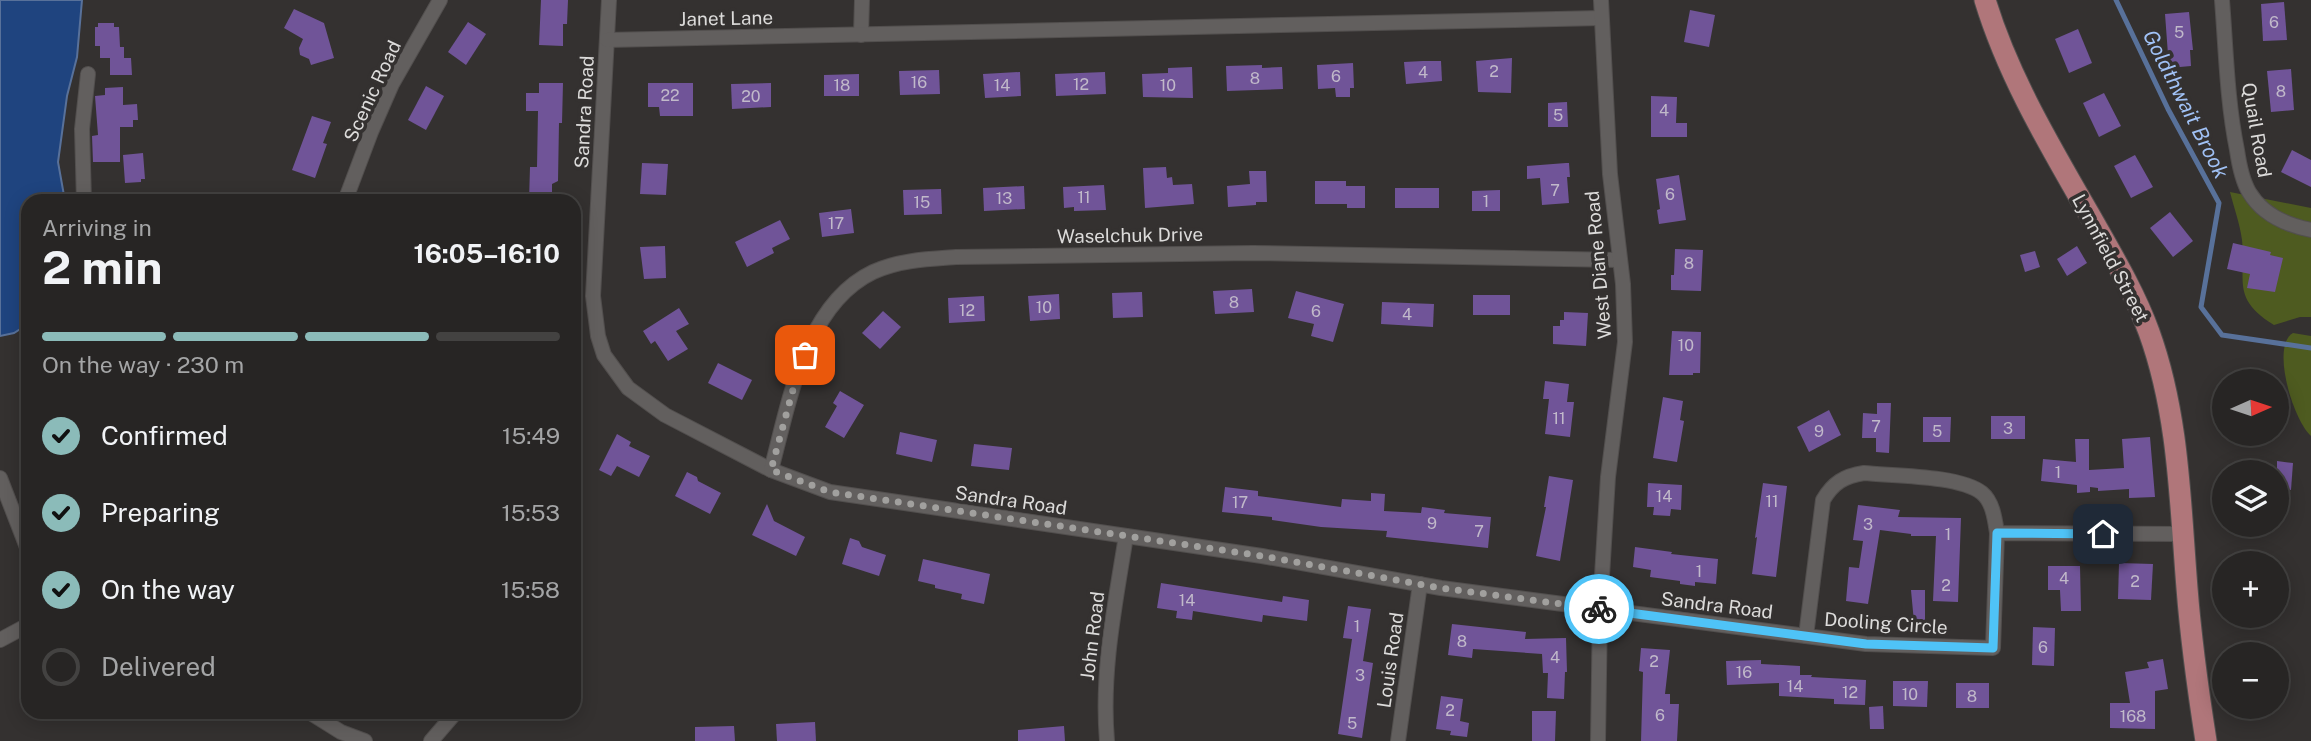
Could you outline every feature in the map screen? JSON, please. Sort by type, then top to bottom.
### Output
[{"type":"main road","name":"Lynnfield Street","points":[[1985,0],[1991,20],[2036,120],[2124,275],[2149,330],[2165,383],[2175,432],[2192,644],[2206,741]]},
{"type":"street","name":"Scenic Road","points":[[348,194],[392,85],[440,0]]},
{"type":"street","name":"Sandra Road","points":[[609,0],[593,296],[598,336],[604,355],[628,388],[648,404],[771,470],[830,492],[1262,556],[1420,584],[1806,636]]},
{"type":"street","points":[[861,35],[862,0]]},
{"type":"street","name":"West Diane Road","points":[[1598,741],[1608,477],[1625,342],[1625,307],[1609,174],[1601,0]]},
{"type":"street","name":"Quail Road","points":[[2221,0],[2235,139],[2248,190],[2257,203],[2275,218],[2295,227],[2311,230]]},
{"type":"street","name":"Janet Lane","points":[[607,40],[1601,18]]},
{"type":"street","points":[[84,194],[82,129],[88,74]]},
{"type":"street","name":"Waselchuk Drive","points":[[771,470],[797,375],[813,335],[826,312],[855,283],[891,265],[956,257],[1253,253],[1619,261]]},
{"type":"street","name":"Dooling Circle","points":[[1864,473],[1948,481],[1971,487],[1983,493],[1990,504],[1997,533],[1993,648],[1866,644],[1806,636],[1823,500],[1829,488],[1840,480],[1864,473]]},
{"type":"street","points":[[0,478],[21,532]]},
{"type":"street","points":[[1997,533],[2183,534]]},
{"type":"street","name":"John Road","points":[[1107,741],[1105,687],[1110,635],[1126,536]]},
{"type":"street","name":"Louis Road","points":[[1398,741],[1420,584]]},
{"type":"street","points":[[0,640],[21,629]]},
{"type":"street","points":[[320,719],[341,732],[365,741]]},
{"type":"street","points":[[431,741],[450,719]]},
{"type":"green space","points":[[2230,192],[2311,208],[2311,317],[2300,317],[2274,325],[2251,306],[2243,288],[2242,240]]},
{"type":"green space","points":[[2293,333],[2311,336],[2311,436],[2298,416],[2289,391],[2289,369],[2284,368],[2286,341]]},
{"type":"water","points":[[0,0],[82,0],[77,57],[67,96],[58,162],[64,194],[21,194],[21,328],[0,336]]},
{"type":"building","points":[[541,0],[568,0],[567,24],[563,24],[563,46],[539,45]]},
{"type":"building","points":[[2284,2],[2287,40],[2263,41],[2261,4]]},
{"type":"building","points":[[294,9],[324,23],[334,58],[311,65],[309,59],[300,55],[299,48],[303,39],[284,28]]},
{"type":"building","points":[[1690,10],[1715,15],[1709,47],[1684,42]]},
{"type":"building","points":[[2189,12],[2193,50],[2190,50],[2191,66],[2169,68],[2165,14]]},
{"type":"building","points":[[468,22],[486,34],[466,65],[448,52]]},
{"type":"building","points":[[98,23],[114,23],[114,27],[119,27],[120,47],[124,47],[124,58],[131,58],[132,75],[110,75],[110,58],[100,58],[100,46],[95,46],[95,27],[98,27]]},
{"type":"building","points":[[2078,29],[2092,63],[2069,73],[2055,39]]},
{"type":"building","points":[[1512,58],[1511,93],[1478,92],[1476,61]]},
{"type":"building","points":[[1441,61],[1442,81],[1406,84],[1404,62]]},
{"type":"building","points":[[1353,63],[1354,88],[1350,88],[1350,97],[1336,97],[1335,88],[1318,89],[1317,65]]},
{"type":"building","points":[[1262,65],[1262,68],[1282,67],[1283,89],[1227,91],[1226,66]]},
{"type":"building","points":[[1192,67],[1193,98],[1143,97],[1142,74],[1168,73],[1168,68]]},
{"type":"building","points":[[2291,69],[2294,110],[2271,112],[2267,71]]},
{"type":"building","points":[[939,70],[940,94],[900,95],[899,71]]},
{"type":"building","points":[[1020,72],[1021,96],[985,98],[983,74]]},
{"type":"building","points":[[1105,72],[1106,94],[1056,96],[1055,74]]},
{"type":"building","points":[[859,74],[859,96],[824,96],[824,75]]},
{"type":"building","points":[[539,83],[563,83],[558,181],[552,184],[552,194],[529,194],[530,167],[537,167],[538,111],[526,111],[526,93],[539,93]]},
{"type":"building","points":[[648,83],[693,83],[693,116],[660,116],[659,107],[648,107]]},
{"type":"building","points":[[771,83],[771,107],[732,109],[731,84]]},
{"type":"building","points":[[426,86],[444,96],[426,130],[408,120]]},
{"type":"building","points":[[123,87],[123,105],[137,104],[138,120],[133,120],[133,127],[120,127],[120,162],[93,162],[92,136],[98,135],[95,96],[105,95],[105,88]]},
{"type":"building","points":[[2104,93],[2121,126],[2099,137],[2083,103]]},
{"type":"building","points":[[1651,96],[1677,97],[1676,123],[1687,123],[1687,137],[1651,137]]},
{"type":"building","points":[[1567,102],[1568,127],[1548,127],[1548,103]]},
{"type":"building","points":[[312,116],[331,122],[323,143],[327,144],[315,178],[292,170]]},
{"type":"building","points":[[2292,150],[2311,160],[2311,187],[2281,172]]},
{"type":"building","points":[[143,153],[145,179],[141,179],[141,182],[125,183],[123,155]]},
{"type":"building","points":[[2135,155],[2153,187],[2131,198],[2114,166]]},
{"type":"building","points":[[642,163],[668,164],[666,195],[640,194]]},
{"type":"building","points":[[1569,163],[1569,203],[1542,205],[1540,178],[1527,179],[1527,166]]},
{"type":"building","points":[[1166,167],[1167,178],[1172,177],[1173,185],[1192,184],[1194,204],[1145,208],[1143,168]]},
{"type":"building","points":[[1249,171],[1266,171],[1267,202],[1228,207],[1227,186],[1250,184]]},
{"type":"building","points":[[1679,175],[1686,220],[1659,224],[1656,179]]},
{"type":"building","points":[[1315,181],[1346,181],[1346,186],[1365,186],[1365,208],[1347,208],[1347,204],[1315,204]]},
{"type":"building","points":[[1104,185],[1106,210],[1074,211],[1074,207],[1064,208],[1063,187]]},
{"type":"building","points":[[1024,186],[1025,209],[984,211],[983,188]]},
{"type":"building","points":[[1395,188],[1439,188],[1439,208],[1395,208]]},
{"type":"building","points":[[941,189],[942,214],[904,215],[903,190]]},
{"type":"building","points":[[1500,190],[1500,211],[1472,211],[1472,191]]},
{"type":"building","points":[[851,209],[854,233],[822,237],[819,213]]},
{"type":"building","points":[[2170,212],[2193,241],[2173,257],[2150,228]]},
{"type":"building","points":[[780,220],[790,239],[772,248],[774,253],[747,267],[735,242]]},
{"type":"building","points":[[2233,243],[2271,252],[2270,255],[2283,258],[2275,292],[2247,288],[2250,274],[2227,269]]},
{"type":"building","points":[[665,246],[666,278],[644,279],[640,247]]},
{"type":"building","points":[[2077,246],[2087,263],[2067,276],[2057,259]]},
{"type":"building","points":[[1675,249],[1703,250],[1701,291],[1671,290]]},
{"type":"building","points":[[2035,251],[2040,267],[2025,272],[2020,255]]},
{"type":"building","points":[[1252,289],[1254,312],[1215,314],[1213,291]]},
{"type":"building","points":[[1296,291],[1344,304],[1333,342],[1311,336],[1314,324],[1288,318]]},
{"type":"building","points":[[1142,292],[1143,317],[1113,318],[1112,293]]},
{"type":"building","points":[[1059,294],[1060,319],[1030,321],[1028,296]]},
{"type":"building","points":[[1473,295],[1510,295],[1510,315],[1473,315]]},
{"type":"building","points":[[984,296],[985,321],[949,323],[948,298]]},
{"type":"building","points":[[1382,302],[1434,304],[1433,327],[1381,324]]},
{"type":"building","points":[[679,308],[689,324],[676,331],[688,349],[668,361],[655,341],[651,344],[643,331]]},
{"type":"building","points":[[883,311],[901,327],[880,349],[862,333]]},
{"type":"building","points":[[1564,312],[1588,313],[1586,346],[1553,344],[1553,326],[1560,326],[1560,320],[1564,320]]},
{"type":"building","points":[[1672,331],[1701,332],[1700,373],[1669,375]]},
{"type":"building","points":[[718,363],[752,380],[742,400],[708,383]]},
{"type":"building","points":[[1545,381],[1569,384],[1567,402],[1574,402],[1570,437],[1545,434],[1549,399],[1543,399]]},
{"type":"building","points":[[840,391],[864,405],[844,438],[825,427],[837,406],[833,403]]},
{"type":"building","points":[[1663,397],[1683,401],[1680,420],[1684,421],[1677,462],[1653,458]]},
{"type":"building","points":[[1877,403],[1891,403],[1889,453],[1876,452],[1876,438],[1862,438],[1863,413],[1877,414]]},
{"type":"building","points":[[1829,410],[1841,435],[1809,452],[1797,427]]},
{"type":"building","points":[[1991,416],[2025,416],[2025,439],[1991,439]]},
{"type":"building","points":[[1923,417],[1951,417],[1950,442],[1923,442]]},
{"type":"building","points":[[900,432],[937,440],[932,462],[896,454]]},
{"type":"building","points":[[617,434],[631,442],[629,446],[650,456],[639,477],[617,466],[611,476],[599,470]]},
{"type":"building","points":[[2150,437],[2155,497],[2129,498],[2129,489],[2098,491],[2098,488],[2090,487],[2090,492],[2077,493],[2077,485],[2041,481],[2043,459],[2076,462],[2075,439],[2089,439],[2089,470],[2124,468],[2122,439]]},
{"type":"building","points":[[974,444],[1012,448],[1009,470],[971,466]]},
{"type":"building","points":[[2289,462],[2293,463],[2289,490]]},
{"type":"building","points":[[687,472],[721,493],[710,514],[675,496]]},
{"type":"building","points":[[1549,476],[1573,480],[1560,561],[1536,556]]},
{"type":"building","points":[[1648,483],[1682,485],[1681,510],[1671,509],[1670,516],[1653,515],[1654,507],[1647,507]]},
{"type":"building","points":[[1763,483],[1787,486],[1776,577],[1752,574]]},
{"type":"building","points":[[1225,487],[1258,491],[1258,496],[1341,507],[1342,499],[1371,501],[1371,493],[1385,494],[1384,511],[1421,513],[1422,507],[1445,510],[1444,513],[1491,517],[1488,548],[1386,537],[1387,531],[1321,527],[1272,520],[1272,517],[1222,512]]},
{"type":"building","points":[[767,504],[774,521],[805,537],[796,556],[752,535]]},
{"type":"building","points":[[1858,505],[1900,510],[1898,517],[1961,518],[1958,602],[1933,601],[1936,536],[1911,536],[1880,530],[1868,604],[1846,601],[1849,567],[1859,568],[1863,541],[1853,540]]},
{"type":"building","points":[[850,538],[859,541],[862,547],[886,555],[879,576],[842,564]]},
{"type":"building","points":[[1635,547],[1718,559],[1716,584],[1695,582],[1695,586],[1650,577],[1651,570],[1633,567]]},
{"type":"building","points":[[923,559],[990,574],[984,604],[961,599],[962,594],[918,581]]},
{"type":"building","points":[[2119,563],[2153,564],[2151,600],[2118,599]]},
{"type":"building","points":[[2048,566],[2080,566],[2081,611],[2061,611],[2060,590],[2048,590]]},
{"type":"building","points":[[1161,583],[1282,602],[1283,596],[1309,600],[1307,621],[1263,615],[1262,622],[1193,611],[1192,620],[1176,618],[1177,611],[1157,608]]},
{"type":"building","points":[[1911,590],[1925,590],[1925,632],[1915,633]]},
{"type":"building","points":[[1348,606],[1371,609],[1363,661],[1373,663],[1362,738],[1338,734],[1352,639],[1343,638]]},
{"type":"building","points":[[1452,624],[1526,632],[1525,639],[1566,638],[1567,672],[1564,699],[1547,698],[1548,673],[1543,673],[1542,654],[1473,649],[1472,658],[1448,655]]},
{"type":"building","points":[[2033,627],[2055,628],[2054,666],[2032,665]]},
{"type":"building","points":[[1641,648],[1670,650],[1665,694],[1670,694],[1670,704],[1679,704],[1677,741],[1641,741]]},
{"type":"building","points":[[2163,659],[2168,689],[2155,691],[2155,729],[2110,728],[2110,703],[2130,703],[2125,672],[2149,668],[2147,662]]},
{"type":"building","points":[[1761,660],[1761,664],[1800,666],[1800,675],[1866,680],[1865,705],[1834,704],[1834,699],[1779,696],[1779,683],[1727,685],[1726,661]]},
{"type":"building","points":[[1893,681],[1928,681],[1927,707],[1893,706]]},
{"type":"building","points":[[1956,683],[1989,683],[1989,708],[1956,708]]},
{"type":"building","points":[[1441,696],[1463,699],[1460,721],[1469,723],[1467,737],[1450,735],[1451,731],[1436,729]]},
{"type":"building","points":[[1883,706],[1884,729],[1870,729],[1869,707]]},
{"type":"building","points":[[1532,711],[1556,711],[1555,741],[1532,741]]},
{"type":"building","points":[[815,722],[816,741],[777,741],[776,724]]},
{"type":"building","points":[[734,726],[735,741],[695,741],[695,727]]},
{"type":"building","points":[[1064,726],[1065,741],[1018,741],[1018,730]]},
{"type":"waterway","name":"Goldthwait Brook","points":[[2116,0],[2168,109],[2219,203],[2201,307],[2222,335],[2311,348]]},
{"type":"way so far","points":[[805,355],[771,470],[830,492],[1262,556],[1441,588],[1599,609]]},
{"type":"route","points":[[1599,609],[1866,644],[1993,648],[1997,533],[2103,534]]}]
